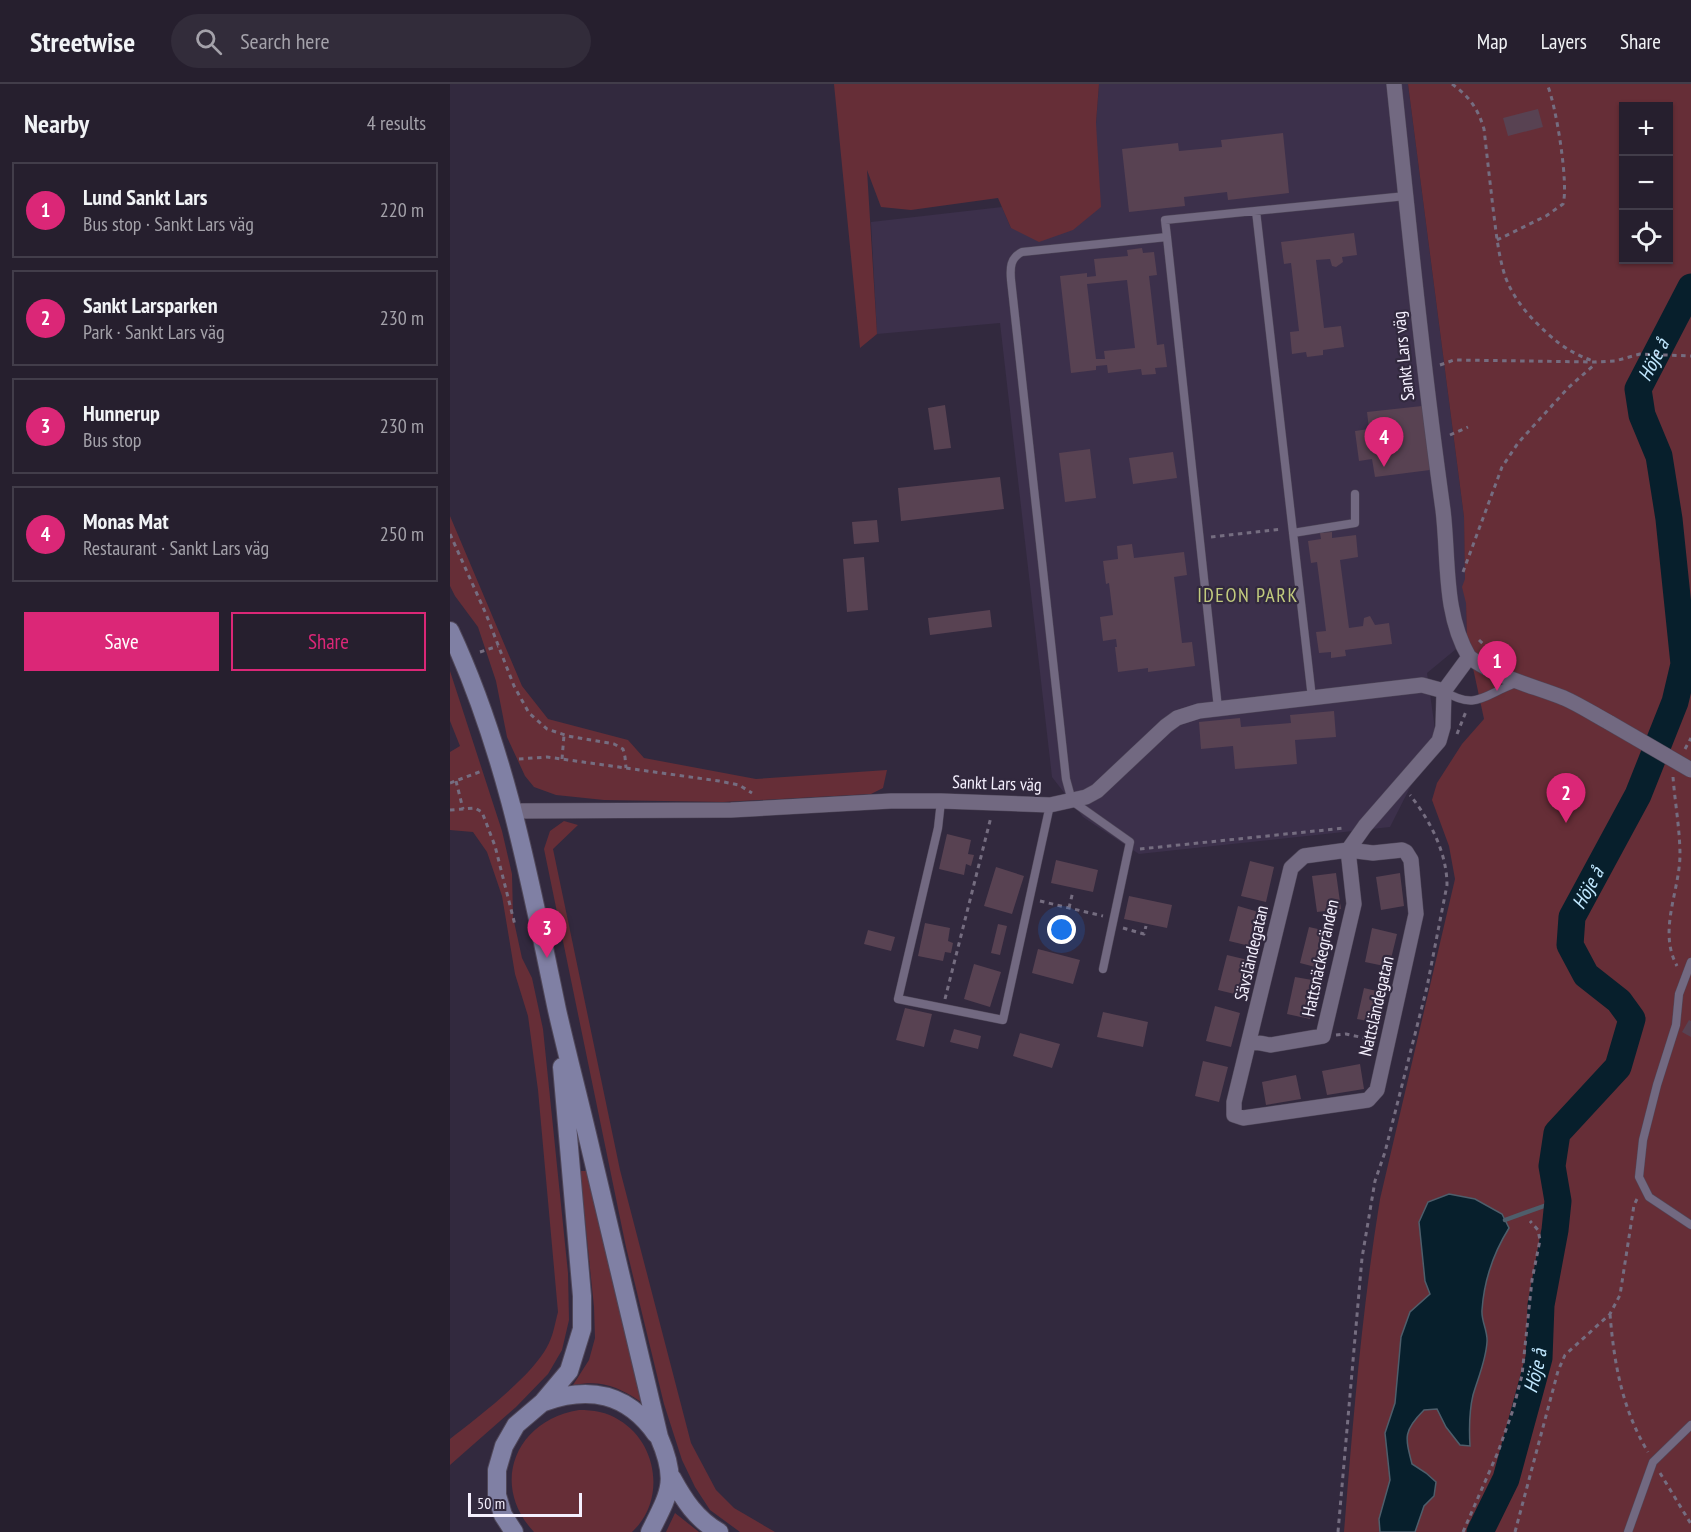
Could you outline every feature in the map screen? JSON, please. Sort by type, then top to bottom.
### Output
[{"type":"main road","points":[[450,631],[485,718],[514,811],[558,1011],[659,1437]]},
{"type":"main road","points":[[514,1532],[503,1515],[497,1495],[498,1470],[504,1446],[516,1425],[543,1402],[569,1371],[582,1329],[582,1296],[558,1011]]},
{"type":"main road","points":[[543,1402],[564,1395],[586,1393],[608,1396],[628,1406],[646,1419],[659,1437],[668,1456],[672,1478],[685,1501],[704,1523],[718,1532]]},
{"type":"main road","points":[[650,1532],[666,1498],[672,1478]]},
{"type":"street","name":"Sankt Lars väg","points":[[1394,84],[1424,370],[1443,512],[1449,595],[1453,620],[1461,644],[1469,657]]},
{"type":"street","points":[[1348,850],[1361,831],[1439,741],[1443,727],[1444,691],[1469,657],[1509,680],[1566,699],[1691,770]]},
{"type":"street","name":"Sankt Lars väg","points":[[514,811],[731,810],[891,801],[1050,805],[1086,797],[1117,774],[1146,743],[1177,718],[1199,711],[1422,685],[1444,691]]},
{"type":"street","name":"Hattsnäckegränden","points":[[1250,1041],[1270,1045],[1323,1036],[1354,904],[1348,850]]},
{"type":"street","name":"Sävsländegatan","points":[[1243,1118],[1234,1115],[1234,1102],[1291,868],[1304,856],[1348,850]]},
{"type":"street","name":"Nattsländegatan","points":[[1243,1118],[1368,1100],[1377,1090],[1416,914],[1411,860],[1402,850],[1373,853],[1348,850]]},
{"type":"lane","points":[[1218,708],[1165,220],[1406,196]]},
{"type":"lane","points":[[1256,211],[1312,698]]},
{"type":"lane","points":[[1103,969],[1130,842],[1072,801],[1065,767],[1011,263],[1022,252],[1167,237]]},
{"type":"lane","points":[[1292,531],[1355,523],[1354,494]]},
{"type":"lane","points":[[1444,691],[1469,702],[1520,682]]},
{"type":"lane","points":[[941,801],[938,828],[898,999],[1003,1020],[1050,805]]},
{"type":"lane","points":[[1691,962],[1679,994],[1676,1025],[1643,1140],[1639,1177],[1648,1197],[1691,1225]]},
{"type":"lane","points":[[1628,1532],[1653,1462],[1691,1425]]},
{"type":"path","points":[[1452,84],[1471,99],[1479,111],[1484,129],[1497,240],[1506,277],[1521,305],[1535,323],[1576,356],[1596,362]]},
{"type":"path","points":[[1497,240],[1546,216],[1563,204],[1566,195],[1555,116],[1547,84]]},
{"type":"path","points":[[1432,370],[1454,360],[1616,362],[1640,354],[1691,356]]},
{"type":"path","points":[[1462,575],[1502,466],[1518,444],[1568,388],[1596,362]]},
{"type":"path","points":[[1450,435],[1468,427]]},
{"type":"path","points":[[1200,538],[1292,531]]},
{"type":"path","points":[[450,534],[514,686],[529,713],[547,729],[564,735],[614,744],[622,749],[626,768]]},
{"type":"path","points":[[480,652],[498,646]]},
{"type":"path","points":[[562,759],[564,735]]},
{"type":"path","points":[[1682,756],[1691,738]]},
{"type":"path","points":[[519,759],[547,757],[626,768],[739,785],[753,794]]},
{"type":"path","points":[[450,783],[482,771]]},
{"type":"path","points":[[1673,774],[1680,858],[1668,929],[1672,955],[1685,977]]},
{"type":"path","points":[[456,781],[463,809]]},
{"type":"path","points":[[1338,1532],[1364,1248],[1375,1180],[1385,1152],[1427,987],[1447,885],[1447,868],[1442,851],[1423,814],[1408,793],[1402,799]]},
{"type":"path","points":[[943,1008],[995,803]]},
{"type":"path","points":[[450,810],[477,808],[482,812],[495,846],[515,925]]},
{"type":"path","points":[[1130,842],[1141,850],[1361,831]]},
{"type":"path","points":[[1069,908],[1073,891]]},
{"type":"path","points":[[1029,898],[1069,908],[1144,934],[1146,926]]},
{"type":"path","points":[[1323,1036],[1346,1034],[1388,1043]]},
{"type":"path","points":[[1515,1532],[1558,1371],[1565,1355],[1610,1314],[1620,1295],[1634,1205],[1644,1187]]},
{"type":"path","points":[[1463,1532],[1498,1452],[1513,1410],[1522,1375],[1532,1280],[1540,1240],[1538,1230],[1530,1221]]},
{"type":"path","points":[[1610,1314],[1613,1352],[1620,1389],[1633,1423],[1653,1462],[1691,1524]]},
{"type":"shaded area","points":[[834,84],[1099,84],[1096,123],[1101,207],[1073,230],[1039,242],[1011,228],[998,198],[911,210],[881,207],[867,170],[877,334],[860,348]]},
{"type":"shaded area","points":[[1099,84],[1408,84],[1464,517],[1467,640],[1427,673],[1436,736],[1390,827],[1139,854],[1083,817],[1052,777],[1000,323],[877,334],[871,222],[1002,207],[1011,228],[1096,123]]},
{"type":"shaded area","points":[[1408,84],[1691,84],[1691,1532],[1344,1532],[1363,1323],[1380,1199],[1455,879],[1449,846],[1432,800],[1437,783],[1462,744],[1484,719],[1467,640],[1466,603],[1462,587],[1465,579],[1464,517]]},
{"type":"shaded area","points":[[450,516],[522,686],[548,719],[628,740],[644,758],[756,779],[887,770],[883,788],[871,794],[723,802],[604,800],[556,795],[534,787],[525,776],[507,737],[496,681],[478,627],[450,586]]},
{"type":"shaded area","points":[[450,671],[502,831],[512,874],[513,917],[522,958],[532,978],[543,1029],[568,1273],[569,1320],[562,1350],[548,1374],[516,1407],[450,1465],[450,1439],[503,1396],[529,1371],[549,1343],[558,1312],[538,1090],[528,1016],[515,974],[502,896],[487,852],[473,832],[450,830],[450,752],[460,746],[450,721]]},
{"type":"shaded area","points":[[564,821],[578,825],[553,849],[620,1170],[691,1443],[716,1490],[734,1508],[775,1532],[740,1532],[710,1510],[695,1487],[682,1460],[664,1404],[626,1247],[544,849],[550,831]]},
{"type":"shaded area","points":[[580,1171],[588,1171],[641,1402],[624,1392],[601,1384],[573,1385],[589,1360],[595,1338]]},
{"type":"shaded area","points":[[579,1410],[600,1412],[619,1420],[632,1430],[649,1457],[653,1473],[650,1505],[643,1519],[632,1532],[534,1532],[520,1513],[513,1494],[512,1475],[516,1457],[525,1440],[539,1427],[557,1416]]},
{"type":"shaded area","points":[[675,1513],[699,1532],[666,1532]]},
{"type":"water","points":[[1449,1194],[1475,1199],[1502,1214],[1509,1228],[1494,1257],[1483,1299],[1482,1314],[1487,1342],[1472,1401],[1470,1446],[1460,1445],[1446,1427],[1437,1409],[1424,1410],[1409,1429],[1407,1441],[1412,1464],[1436,1482],[1434,1496],[1424,1506],[1415,1532],[1380,1532],[1379,1519],[1390,1480],[1385,1433],[1395,1403],[1401,1337],[1410,1312],[1430,1294],[1425,1281],[1419,1222],[1428,1202]]},
{"type":"building","points":[[1538,109],[1543,127],[1508,136],[1503,118]]},
{"type":"building","points":[[1283,133],[1289,193],[1228,200],[1227,192],[1184,197],[1185,206],[1129,212],[1122,149],[1178,143],[1179,151],[1222,147],[1221,140]]},
{"type":"building","points":[[1354,233],[1357,255],[1342,257],[1343,262],[1336,267],[1332,266],[1330,259],[1316,260],[1324,328],[1341,326],[1344,347],[1323,350],[1323,355],[1307,357],[1306,352],[1292,354],[1290,332],[1299,331],[1291,263],[1284,264],[1281,242]]},
{"type":"building","points":[[1142,248],[1143,253],[1154,252],[1157,275],[1149,276],[1157,345],[1164,344],[1167,367],[1155,368],[1156,374],[1142,375],[1141,369],[1108,373],[1107,365],[1096,366],[1096,370],[1071,373],[1060,276],[1087,273],[1087,277],[1096,276],[1094,259],[1128,256],[1127,250]],"holes":[[[1127,280],[1135,348],[1104,351],[1105,359],[1096,359],[1087,284]]]},
{"type":"building","points":[[945,405],[951,448],[934,450],[928,408]]},
{"type":"building","points":[[1422,406],[1430,470],[1375,477],[1372,459],[1359,461],[1355,431],[1369,429],[1367,412]]},
{"type":"building","points":[[1090,449],[1096,498],[1065,502],[1059,453]]},
{"type":"building","points":[[1173,452],[1177,478],[1133,484],[1129,458]]},
{"type":"building","points":[[1000,477],[1004,509],[901,521],[898,488]]},
{"type":"building","points":[[877,520],[879,542],[854,544],[852,522]]},
{"type":"building","points":[[1332,532],[1332,538],[1356,535],[1358,557],[1340,560],[1349,628],[1363,626],[1364,618],[1370,616],[1375,625],[1389,623],[1392,644],[1345,650],[1346,656],[1331,658],[1331,652],[1319,653],[1316,632],[1326,631],[1317,562],[1311,563],[1308,541],[1321,539],[1320,533]]},
{"type":"building","points":[[1132,544],[1134,558],[1184,552],[1187,575],[1174,577],[1182,643],[1192,642],[1195,666],[1148,672],[1148,668],[1118,672],[1116,639],[1103,641],[1100,617],[1113,615],[1109,583],[1106,584],[1103,561],[1118,559],[1117,546]]},
{"type":"building","points":[[864,557],[868,610],[847,612],[843,559]]},
{"type":"building","points":[[990,610],[992,627],[930,635],[928,618]]},
{"type":"building","points":[[1334,711],[1336,737],[1295,740],[1297,764],[1235,769],[1233,746],[1201,749],[1199,722],[1240,718],[1241,727],[1291,723],[1290,715]]},
{"type":"building","points":[[947,834],[971,840],[968,854],[974,855],[971,866],[966,864],[964,875],[939,869]]},
{"type":"building","points":[[1056,860],[1098,870],[1093,892],[1051,883]]},
{"type":"building","points":[[1250,861],[1274,867],[1266,902],[1241,896]]},
{"type":"building","points":[[996,867],[1024,876],[1012,914],[984,906]]},
{"type":"building","points":[[1336,873],[1341,909],[1317,912],[1312,876]]},
{"type":"building","points":[[1400,873],[1404,906],[1381,910],[1376,877]]},
{"type":"building","points":[[1129,896],[1172,905],[1167,928],[1124,919]]},
{"type":"building","points":[[1238,906],[1262,913],[1254,947],[1229,941]]},
{"type":"building","points":[[925,923],[950,928],[948,941],[953,943],[951,953],[945,952],[943,961],[918,956]]},
{"type":"building","points":[[998,924],[1007,926],[1000,955],[991,953]]},
{"type":"building","points":[[1309,927],[1331,932],[1323,969],[1300,963]]},
{"type":"building","points":[[1372,928],[1397,934],[1389,967],[1365,962]]},
{"type":"building","points":[[868,930],[895,937],[891,951],[864,944]]},
{"type":"building","points":[[1038,949],[1080,960],[1073,984],[1032,973]]},
{"type":"building","points":[[1227,955],[1252,961],[1243,996],[1218,990]]},
{"type":"building","points":[[974,964],[1001,972],[990,1007],[964,999]]},
{"type":"building","points":[[1295,977],[1318,981],[1310,1019],[1287,1014]]},
{"type":"building","points":[[1364,988],[1385,993],[1378,1023],[1357,1019]]},
{"type":"building","points":[[1215,1006],[1240,1013],[1231,1047],[1206,1041]]},
{"type":"building","points":[[905,1008],[932,1014],[924,1047],[896,1040]]},
{"type":"building","points":[[1103,1012],[1148,1022],[1143,1047],[1097,1037]]},
{"type":"building","points":[[1689,1020],[1691,1021],[1691,1037],[1682,1032]]},
{"type":"building","points":[[954,1029],[981,1036],[978,1049],[950,1042]]},
{"type":"building","points":[[1020,1033],[1060,1044],[1052,1068],[1013,1056]]},
{"type":"building","points":[[1203,1061],[1228,1067],[1219,1102],[1195,1096]]},
{"type":"building","points":[[1360,1064],[1364,1089],[1327,1095],[1322,1071]]},
{"type":"building","points":[[1296,1075],[1301,1099],[1266,1105],[1262,1082]]},
{"type":"waterway","name":"Höje å","points":[[1480,1532],[1506,1479],[1539,1358],[1541,1305],[1558,1201],[1552,1166],[1557,1133],[1618,1067],[1632,1019],[1619,1001],[1586,975],[1570,945],[1572,917],[1638,795],[1675,702],[1684,664],[1669,519],[1659,456],[1642,415],[1638,389],[1691,287]]},
{"type":"waterway","points":[[1505,1220],[1558,1201]]},
{"type":"place","name":"Monas Mat","points":[[1384,467]]},
{"type":"place","name":"Lund Sankt Lars","points":[[1497,691]]},
{"type":"place","name":"Sankt Larsparken","points":[[1566,823]]},
{"type":"place","name":"Hunnerup","points":[[547,958]]},
{"type":"district","name":"IDEON PARK","points":[[1248,595]]}]
